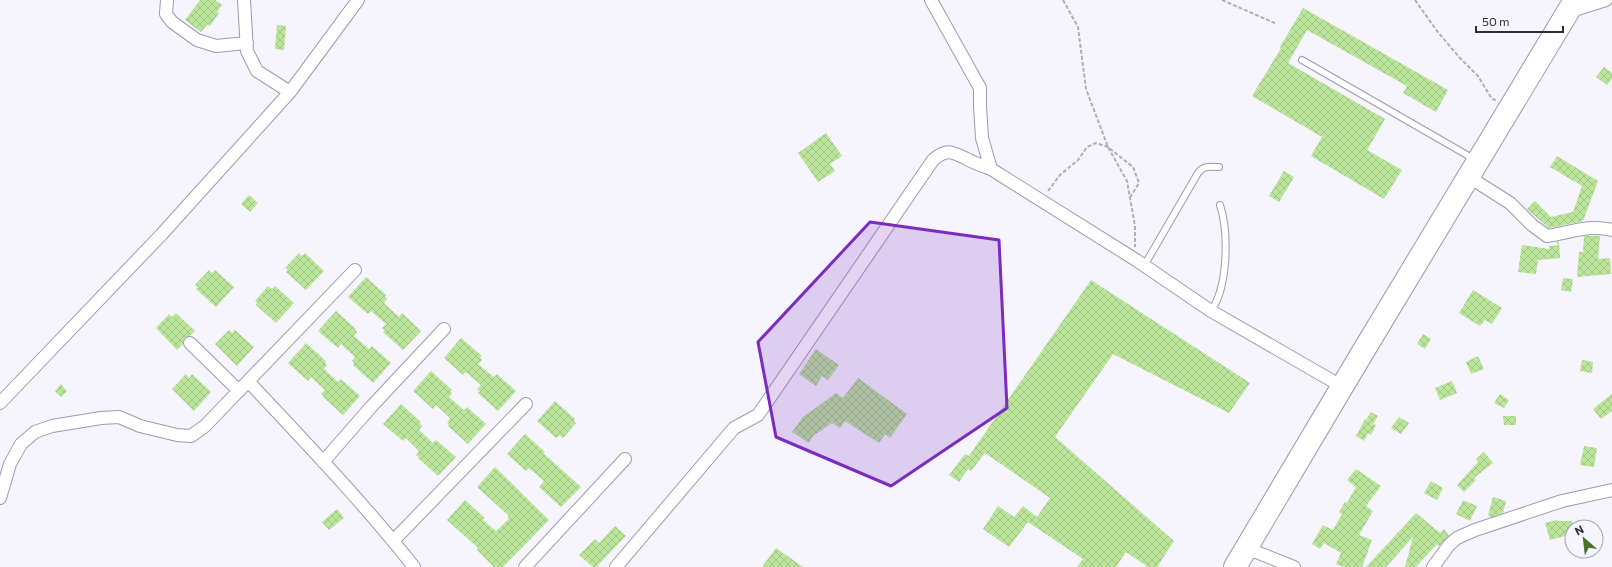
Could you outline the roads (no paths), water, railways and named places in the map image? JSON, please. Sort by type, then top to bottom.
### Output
[{"type":"highway","points":[[1235,567],[1572,6]]},
{"type":"street","points":[[167,0],[166,14],[172,22],[197,40],[216,46],[247,43]]},
{"type":"street","points":[[244,0],[248,51],[257,71],[290,92]]},
{"type":"street","points":[[0,403],[161,235],[290,92],[358,0]]},
{"type":"street","points":[[931,0],[980,88],[982,138],[991,168]]},
{"type":"street","points":[[1572,6],[1606,0]]},
{"type":"street","points":[[616,567],[734,428],[758,415],[933,160],[940,154],[954,152],[966,159],[991,168],[1140,263],[1211,311],[1343,387]]},
{"type":"street","points":[[1474,169],[1532,225],[1547,236],[1585,227],[1601,227],[1612,230]]},
{"type":"street","points":[[0,498],[10,464],[21,444],[35,432],[52,426],[101,418],[119,418],[140,426],[177,435],[191,436],[205,426],[355,270]]},
{"type":"street","points":[[323,462],[371,407],[444,329]]},
{"type":"street","points":[[190,343],[239,391]]},
{"type":"street","points":[[248,381],[323,462],[414,567]]},
{"type":"street","points":[[393,541],[526,404]]},
{"type":"street","points":[[525,567],[625,459]]},
{"type":"street","points":[[1433,567],[1448,545],[1457,538],[1474,530],[1562,502],[1612,490]]},
{"type":"street","points":[[1246,548],[1294,567]]},
{"type":"lane","points":[[1302,60],[1474,169]]},
{"type":"lane","points":[[1140,263],[1202,167],[1219,167]]},
{"type":"lane","points":[[1211,311],[1216,304],[1224,273],[1224,218],[1220,205]]}]
